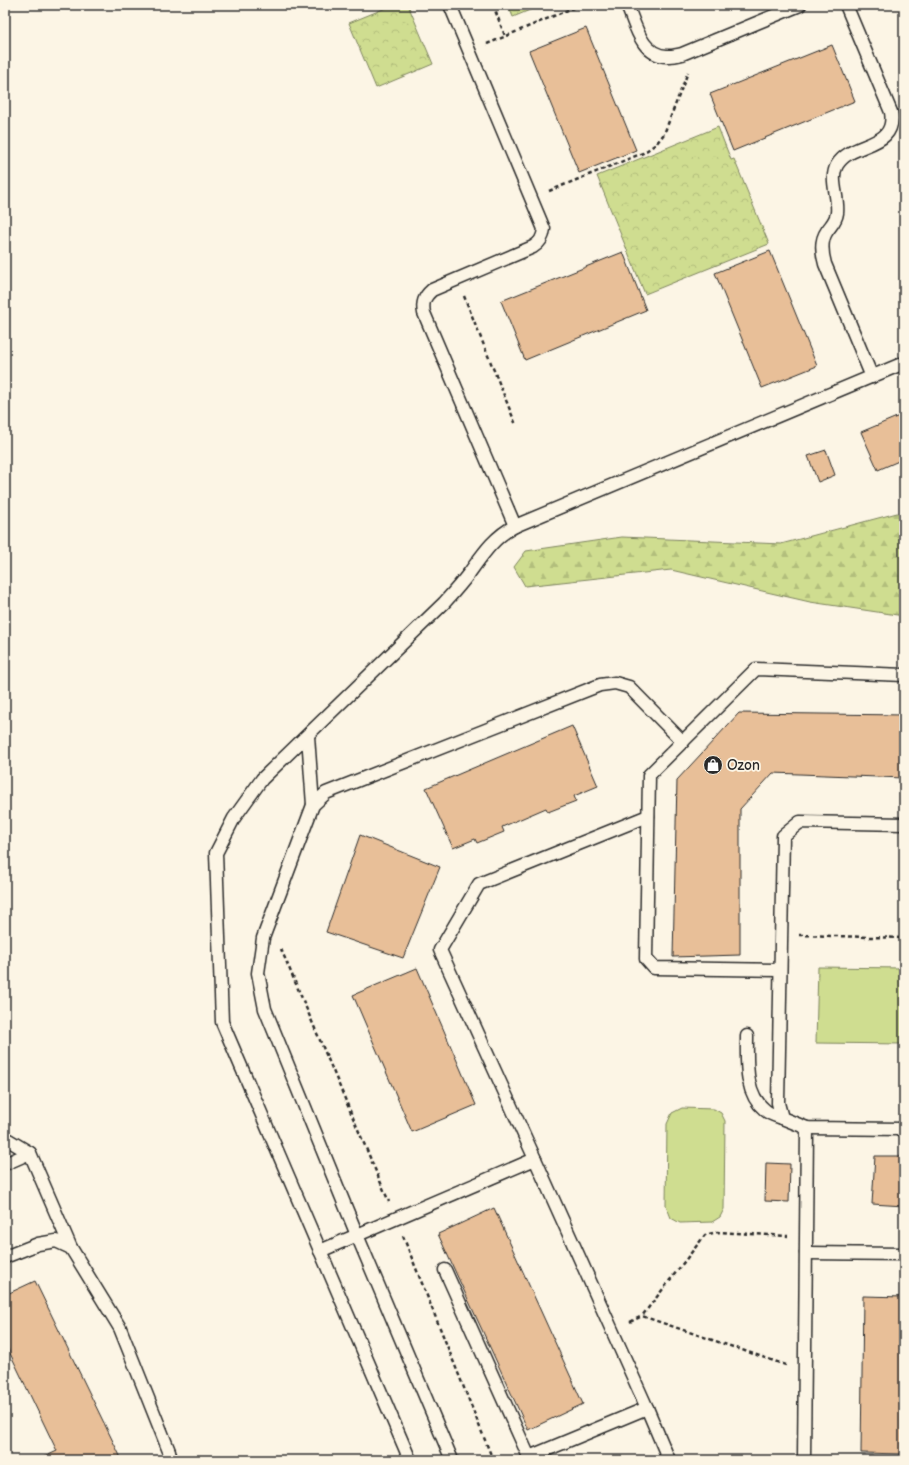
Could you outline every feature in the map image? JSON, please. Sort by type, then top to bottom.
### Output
[{"type":"lane","points":[[450,5],[544,229],[543,236],[538,244],[432,290],[427,295],[423,307],[424,314],[515,526]]},
{"type":"lane","points":[[626,5],[643,43],[658,55],[669,56],[682,54],[800,5]]},
{"type":"lane","points":[[846,5],[891,112],[892,126],[888,133],[880,139],[849,152],[837,165],[834,177],[838,203],[837,215],[823,239],[823,251],[825,264],[872,377]]},
{"type":"lane","points":[[410,1460],[222,1022],[216,853],[234,818],[262,779],[444,603],[463,581],[492,542],[506,532],[515,526],[904,363]]},
{"type":"lane","points":[[780,970],[654,968],[646,959],[649,775],[756,669],[904,675]]},
{"type":"lane","points":[[313,805],[326,793],[600,685],[615,683],[629,687],[683,742]]},
{"type":"lane","points":[[308,736],[313,805],[263,938],[258,973],[265,1009],[357,1235],[452,1460]]},
{"type":"lane","points":[[648,816],[479,884],[440,950],[647,1408],[669,1460]]},
{"type":"lane","points":[[782,1118],[778,1103],[783,836],[800,822],[904,824]]},
{"type":"lane","points":[[747,1036],[748,1077],[755,1098],[765,1111],[807,1128],[904,1129]]},
{"type":"lane","points":[[804,1460],[807,1128]]},
{"type":"lane","points":[[5,1138],[30,1153],[71,1248],[120,1328],[169,1451],[170,1460]]},
{"type":"lane","points":[[5,1164],[30,1153]]},
{"type":"lane","points":[[320,1251],[535,1159]]},
{"type":"lane","points":[[5,1257],[38,1244],[56,1241],[71,1248]]},
{"type":"lane","points":[[806,1253],[904,1254]]},
{"type":"lane","points":[[445,1270],[526,1459],[647,1408]]},
{"type":"path","points":[[493,5],[505,36]]},
{"type":"path","points":[[470,51],[580,5]]},
{"type":"path","points":[[532,198],[643,153],[656,144],[664,134],[698,47]]},
{"type":"path","points":[[457,279],[516,425]]},
{"type":"path","points":[[269,920],[396,1218],[493,1460]]},
{"type":"path","points":[[781,935],[904,938]]},
{"type":"path","points":[[805,1371],[642,1316],[705,1235],[717,1232],[806,1238]]},
{"type":"green space","points":[[393,5],[408,5],[433,64],[376,88],[349,23]]},
{"type":"green space","points":[[508,5],[542,5],[513,17]]},
{"type":"green space","points":[[718,127],[731,160],[734,159],[769,244],[645,294],[597,176]]},
{"type":"green space","points":[[897,513],[904,514],[904,616],[810,602],[671,570],[525,586],[514,567],[526,551],[622,537],[781,544]]},
{"type":"green space","points":[[818,967],[904,968],[904,1044],[816,1043]]},
{"type":"green space","points":[[682,1108],[714,1109],[721,1113],[725,1121],[724,1209],[720,1217],[712,1222],[680,1223],[671,1218],[666,1205],[667,1124],[672,1113]]},
{"type":"building","points":[[586,28],[636,150],[579,173],[529,51]]},
{"type":"building","points":[[832,45],[855,101],[733,151],[710,94]]},
{"type":"building","points":[[770,251],[817,366],[762,388],[715,273]]},
{"type":"building","points":[[623,252],[646,310],[525,360],[501,301]]},
{"type":"building","points":[[904,414],[904,468],[901,460],[878,470],[861,432]]},
{"type":"building","points":[[826,450],[835,475],[818,482],[808,456]]},
{"type":"building","points":[[739,713],[904,715],[904,778],[773,773],[740,809],[740,955],[673,957],[677,780]]},
{"type":"building","points":[[572,726],[598,786],[574,796],[576,801],[548,812],[546,808],[502,827],[504,832],[477,843],[475,839],[453,848],[426,788]]},
{"type":"building","points":[[360,835],[440,867],[403,958],[326,932]]},
{"type":"building","points":[[417,968],[476,1105],[412,1132],[353,995]]},
{"type":"building","points":[[875,1156],[904,1156],[904,1206],[872,1204]]},
{"type":"building","points":[[766,1163],[790,1164],[789,1202],[765,1201]]},
{"type":"building","points":[[494,1208],[583,1404],[528,1430],[438,1234]]},
{"type":"building","points":[[35,1281],[122,1460],[38,1460],[57,1451],[5,1343],[5,1295]]},
{"type":"building","points":[[863,1296],[904,1297],[904,1454],[861,1453]]},
{"type":"place","name":"Ozon","points":[[713,765]]}]
